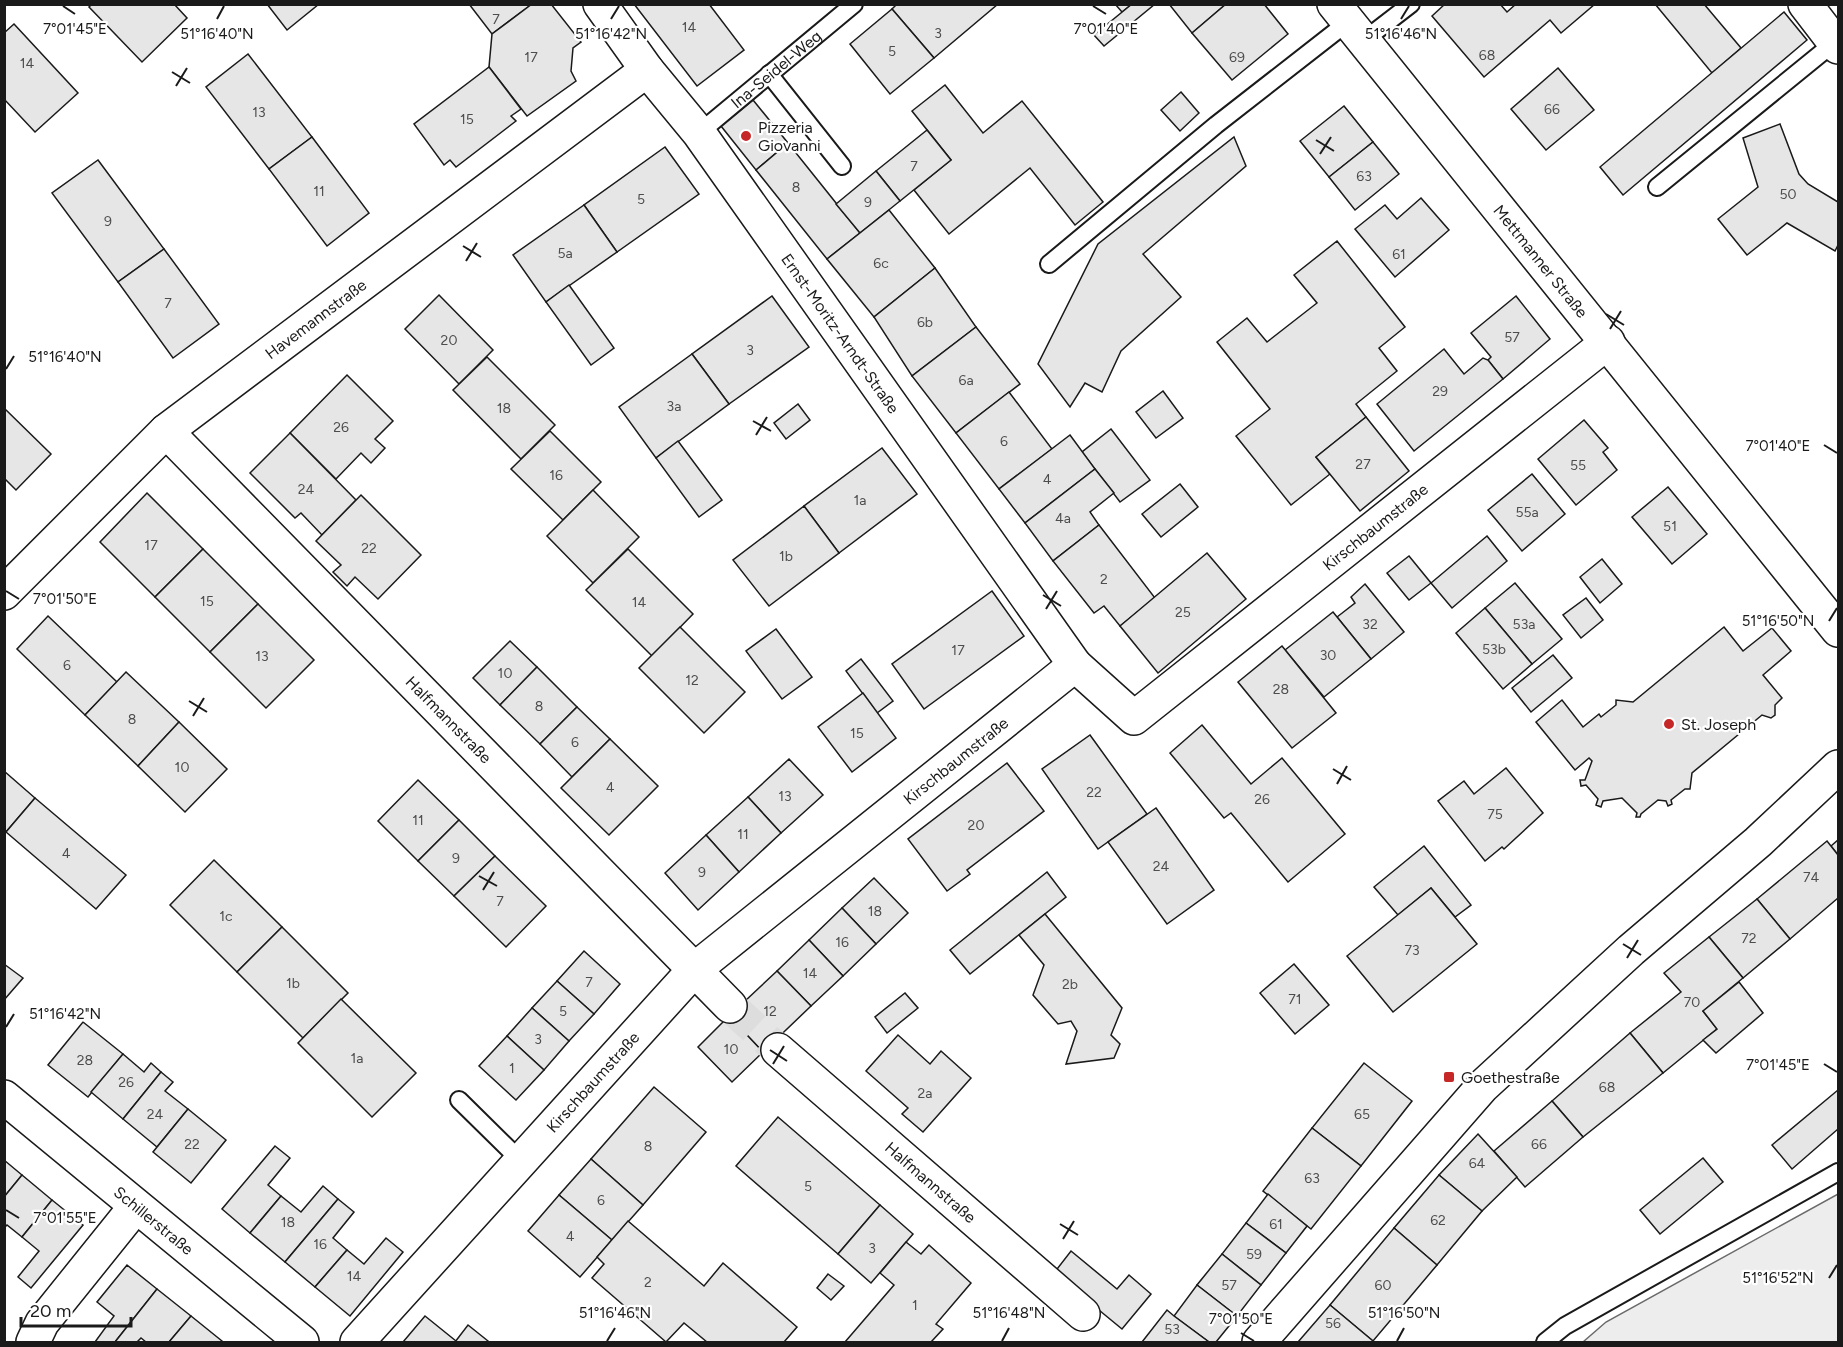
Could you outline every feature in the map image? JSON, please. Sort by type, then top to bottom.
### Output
[{"type":"street","name":"Ernst-Moritz-Arndt-Straße","points":[[600,4],[647,70],[699,133],[1076,665]]},
{"type":"street","points":[[1805,4],[1837,44]]},
{"type":"street","name":"Mettmanner Straße","points":[[1348,22],[1839,630]]},
{"type":"street","name":"Havemannstraße","points":[[4,593],[166,431],[647,70]]},
{"type":"street","name":"Kirschbaumstraße","points":[[357,1342],[694,970],[1076,665],[1134,718],[1608,342]]},
{"type":"street","name":"Halfmannstraße","points":[[166,431],[730,1006]]},
{"type":"street","points":[[1259,1342],[1483,1086],[1631,950],[1758,842],[1839,767]]},
{"type":"street","name":"Halfmannstraße","points":[[778,1050],[1083,1314]]},
{"type":"street","name":"Schillerstraße","points":[[4,1098],[302,1342]]},
{"type":"street","points":[[33,1342],[42,1323],[136,1206]]},
{"type":"lane","name":"Ina-Seidel-Weg","points":[[699,133],[854,4]]},
{"type":"lane","points":[[1049,264],[1216,125],[1348,22],[1411,4]]},
{"type":"lane","points":[[1657,187],[1837,44]]},
{"type":"lane","points":[[769,74],[842,166]]},
{"type":"lane","points":[[459,1100],[521,1161]]},
{"type":"lane","points":[[1545,1342],[1564,1326],[1839,1172]]},
{"type":"shaded area","points":[[1838,1194],[1838,1342],[1583,1342],[1606,1322]]},
{"type":"building","points":[[92,4],[174,4],[187,18],[142,62],[89,7]]},
{"type":"building","points":[[267,4],[319,4],[287,30]]},
{"type":"building","points":[[469,4],[532,4],[492,34]]},
{"type":"building","points":[[532,4],[551,4],[581,42],[573,48],[571,71],[576,81],[527,116],[489,67],[492,34]]},
{"type":"building","points":[[634,4],[709,4],[744,50],[697,86]]},
{"type":"building","points":[[897,4],[998,4],[934,58],[892,9]]},
{"type":"building","points":[[1115,4],[1132,4],[1122,12]]},
{"type":"building","points":[[1132,4],[1155,4],[1104,46],[1094,35]]},
{"type":"building","points":[[1169,4],[1226,4],[1192,33]]},
{"type":"building","points":[[1226,4],[1264,4],[1288,34],[1232,80],[1192,33]]},
{"type":"building","points":[[1445,4],[1500,4],[1507,12],[1516,4],[1595,4],[1561,33],[1550,20],[1484,77],[1432,16]]},
{"type":"building","points":[[1655,4],[1704,4],[1741,48],[1712,73]]},
{"type":"building","points":[[892,9],[934,58],[890,94],[850,44]]},
{"type":"building","points":[[1784,12],[1807,40],[1623,195],[1600,167]]},
{"type":"building","points":[[14,24],[78,93],[35,132],[4,99],[4,33]]},
{"type":"building","points":[[248,54],[312,137],[269,169],[206,87]]},
{"type":"building","points":[[489,67],[521,109],[511,116],[516,121],[456,167],[450,160],[444,165],[414,124]]},
{"type":"building","points":[[1558,68],[1594,110],[1546,150],[1511,109]]},
{"type":"building","points":[[945,85],[983,133],[1022,101],[1103,202],[1075,225],[1030,168],[949,234],[914,190],[951,160],[912,111]]},
{"type":"building","points":[[1181,92],[1199,113],[1180,131],[1161,110]]},
{"type":"building","points":[[753,100],[788,143],[756,170],[721,126]]},
{"type":"building","points":[[1344,106],[1373,142],[1329,177],[1300,141]]},
{"type":"building","points":[[1780,124],[1799,174],[1808,184],[1838,202],[1838,245],[1835,251],[1787,223],[1747,255],[1718,219],[1758,187],[1743,138]]},
{"type":"building","points":[[927,130],[951,160],[900,201],[876,171]]},
{"type":"building","points":[[312,137],[369,213],[327,246],[269,169]]},
{"type":"building","points":[[1234,137],[1246,166],[1143,254],[1181,297],[1121,351],[1102,392],[1085,383],[1070,407],[1038,364],[1098,244]]},
{"type":"building","points":[[1373,142],[1399,174],[1355,210],[1329,177]]},
{"type":"building","points":[[788,143],[860,233],[827,259],[756,170]]},
{"type":"building","points":[[665,147],[699,194],[617,252],[584,205]]},
{"type":"building","points":[[98,160],[164,249],[118,282],[52,193]]},
{"type":"building","points":[[876,171],[900,201],[860,233],[836,204]]},
{"type":"building","points":[[1421,198],[1449,230],[1395,277],[1355,229],[1385,205],[1397,219]]},
{"type":"building","points":[[584,205],[617,252],[546,302],[513,255]]},
{"type":"building","points":[[889,210],[935,268],[874,317],[827,259]]},
{"type":"building","points":[[1337,241],[1405,327],[1379,348],[1397,371],[1356,404],[1366,417],[1316,457],[1330,474],[1291,505],[1236,436],[1270,409],[1217,342],[1247,318],[1267,342],[1317,303],[1294,275]]},
{"type":"building","points":[[164,249],[219,324],[173,358],[118,282]]},
{"type":"building","points":[[935,268],[976,327],[912,376],[874,317]]},
{"type":"building","points":[[569,285],[614,348],[591,365],[546,302]]},
{"type":"building","points":[[439,295],[493,350],[459,384],[405,329]]},
{"type":"building","points":[[772,296],[809,347],[729,404],[692,354]]},
{"type":"building","points":[[1516,296],[1550,339],[1503,379],[1488,360],[1491,357],[1471,333]]},
{"type":"building","points":[[976,327],[1020,384],[956,433],[912,376]]},
{"type":"building","points":[[1444,349],[1464,374],[1483,358],[1488,360],[1503,379],[1414,451],[1377,404]]},
{"type":"building","points":[[692,354],[729,404],[656,458],[619,407]]},
{"type":"building","points":[[487,357],[555,425],[521,459],[453,390]]},
{"type":"building","points":[[347,375],[393,421],[375,439],[385,448],[371,463],[361,453],[336,479],[290,433]]},
{"type":"building","points":[[1163,391],[1183,418],[1156,438],[1136,412]]},
{"type":"building","points":[[1009,392],[1052,449],[999,489],[956,433]]},
{"type":"building","points":[[798,404],[810,420],[786,439],[774,423]]},
{"type":"building","points":[[4,408],[51,454],[16,490],[4,478]]},
{"type":"building","points":[[1366,417],[1409,471],[1360,511],[1316,457]]},
{"type":"building","points":[[1584,420],[1608,448],[1603,452],[1617,470],[1576,505],[1538,459]]},
{"type":"building","points":[[1111,429],[1150,480],[1120,502],[1082,452]]},
{"type":"building","points":[[550,431],[601,482],[563,520],[511,469]]},
{"type":"building","points":[[290,433],[356,500],[322,535],[301,513],[295,518],[250,473]]},
{"type":"building","points":[[1070,435],[1095,469],[1025,523],[999,489]]},
{"type":"building","points":[[678,441],[722,500],[699,517],[656,458]]},
{"type":"building","points":[[882,448],[917,494],[839,553],[804,506]]},
{"type":"building","points":[[1095,469],[1114,493],[1090,512],[1099,525],[1053,561],[1025,523]]},
{"type":"building","points":[[1532,474],[1565,514],[1522,551],[1488,510]]},
{"type":"building","points":[[1180,484],[1198,507],[1161,537],[1142,514]]},
{"type":"building","points":[[1668,487],[1707,534],[1672,564],[1632,517]]},
{"type":"building","points":[[593,490],[639,537],[593,583],[547,536]]},
{"type":"building","points":[[147,493],[203,549],[155,597],[100,542]]},
{"type":"building","points":[[361,495],[421,555],[378,599],[355,577],[347,586],[333,572],[341,565],[316,541]]},
{"type":"building","points":[[804,506],[839,553],[769,606],[733,560]]},
{"type":"building","points":[[1099,525],[1155,598],[1120,626],[1104,606],[1094,613],[1053,561]]},
{"type":"building","points":[[1487,536],[1507,561],[1452,608],[1431,583]]},
{"type":"building","points":[[203,549],[258,604],[210,652],[155,597]]},
{"type":"building","points":[[628,549],[693,614],[652,656],[586,590]]},
{"type":"building","points":[[1207,553],[1246,599],[1158,673],[1120,626]]},
{"type":"building","points":[[1409,556],[1431,583],[1409,600],[1387,573]]},
{"type":"building","points":[[1602,559],[1622,584],[1600,603],[1580,577]]},
{"type":"building","points":[[1515,583],[1562,639],[1532,664],[1485,608]]},
{"type":"building","points":[[1365,584],[1404,632],[1371,659],[1337,617],[1355,603],[1351,597]]},
{"type":"building","points":[[992,591],[1024,636],[924,709],[892,664]]},
{"type":"building","points":[[1586,598],[1603,620],[1581,638],[1563,615]]},
{"type":"building","points":[[258,604],[314,660],[266,708],[210,652]]},
{"type":"building","points":[[1485,608],[1532,664],[1503,689],[1456,633]]},
{"type":"building","points":[[1333,612],[1371,659],[1324,697],[1285,650]]},
{"type":"building","points":[[48,616],[117,682],[85,715],[17,649]]},
{"type":"building","points":[[680,627],[745,692],[704,733],[639,668]]},
{"type":"building","name":"St. Joseph","points":[[1724,627],[1743,651],[1772,628],[1791,651],[1763,675],[1782,698],[1775,705],[1775,715],[1771,718],[1762,715],[1692,773],[1690,789],[1685,789],[1671,800],[1672,804],[1668,806],[1666,801],[1658,800],[1640,817],[1636,817],[1637,813],[1622,798],[1603,801],[1601,807],[1596,805],[1598,799],[1586,785],[1581,786],[1580,780],[1585,780],[1592,761],[1589,758],[1575,770],[1536,722],[1562,700],[1583,727],[1599,714],[1601,717],[1616,705],[1616,700],[1633,702]]},
{"type":"building","points":[[776,629],[812,677],[782,699],[746,651]]},
{"type":"building","points":[[510,641],[537,667],[500,705],[473,678]]},
{"type":"building","points":[[1282,646],[1336,713],[1292,748],[1238,682]]},
{"type":"building","points":[[1553,655],[1572,678],[1531,712],[1512,688]]},
{"type":"building","points":[[861,659],[893,701],[877,713],[846,671]]},
{"type":"building","points":[[537,667],[577,707],[540,744],[500,705]]},
{"type":"building","points":[[126,672],[179,722],[138,766],[85,715]]},
{"type":"building","points":[[863,693],[896,738],[852,772],[818,727]]},
{"type":"building","points":[[577,707],[610,739],[572,777],[540,744]]},
{"type":"building","points":[[179,722],[227,769],[185,812],[138,766]]},
{"type":"building","points":[[1202,725],[1251,784],[1282,758],[1345,834],[1288,882],[1231,813],[1224,818],[1170,753]]},
{"type":"building","points":[[1090,735],[1147,814],[1098,849],[1042,769]]},
{"type":"building","points":[[610,739],[658,786],[609,835],[561,788]]},
{"type":"building","points":[[789,759],[823,795],[781,833],[748,797]]},
{"type":"building","points":[[1007,763],[1044,811],[967,870],[970,874],[947,891],[908,839]]},
{"type":"building","points":[[1506,768],[1543,813],[1504,849],[1502,847],[1485,861],[1438,801],[1464,781],[1474,794]]},
{"type":"building","points":[[4,771],[35,798],[6,832],[4,831]]},
{"type":"building","points":[[418,780],[459,820],[418,861],[378,821]]},
{"type":"building","points":[[748,797],[781,833],[739,872],[706,835]]},
{"type":"building","points":[[35,798],[126,875],[96,909],[6,832]]},
{"type":"building","points":[[1156,808],[1214,890],[1167,924],[1108,842]]},
{"type":"building","points":[[459,820],[495,856],[454,896],[418,861]]},
{"type":"building","points":[[706,835],[739,872],[698,910],[665,873]]},
{"type":"building","points":[[1838,840],[1838,855],[1831,846]]},
{"type":"building","points":[[1827,841],[1838,855],[1838,898],[1790,939],[1757,899]]},
{"type":"building","points":[[1424,846],[1471,905],[1455,917],[1431,888],[1398,915],[1374,887]]},
{"type":"building","points":[[495,856],[546,906],[506,947],[454,896]]},
{"type":"building","points":[[214,860],[282,927],[237,972],[170,905]]},
{"type":"building","points":[[1047,872],[1066,897],[970,974],[950,950]]},
{"type":"building","points":[[874,878],[908,913],[876,944],[842,908]]},
{"type":"building","points":[[1431,888],[1477,944],[1393,1012],[1347,956]]},
{"type":"building","points":[[1757,899],[1790,939],[1743,978],[1709,937]]},
{"type":"building","points":[[842,908],[876,944],[843,976],[809,940]]},
{"type":"building","points":[[1045,914],[1122,1008],[1111,1035],[1120,1044],[1114,1058],[1066,1064],[1077,1031],[1071,1021],[1058,1024],[1033,995],[1044,965],[1019,935]]},
{"type":"building","points":[[282,927],[348,993],[303,1038],[237,972]]},
{"type":"building","points":[[1709,937],[1743,978],[1703,1011],[1717,1029],[1663,1073],[1630,1033],[1681,992],[1664,973]]},
{"type":"building","points":[[809,940],[843,976],[811,1006],[777,971]]},
{"type":"building","points":[[584,951],[620,984],[594,1014],[557,981]]},
{"type":"building","points":[[4,964],[23,978],[4,1000]]},
{"type":"building","points":[[1294,964],[1329,1005],[1295,1034],[1260,993]]},
{"type":"building","points":[[777,971],[811,1006],[763,1052],[729,1016]]},
{"type":"building","points":[[557,981],[594,1014],[569,1041],[532,1008]]},
{"type":"building","points":[[1739,982],[1763,1013],[1716,1053],[1703,1040],[1717,1029],[1703,1011]]},
{"type":"building","points":[[905,993],[918,1008],[887,1033],[875,1017]]},
{"type":"building","points":[[341,999],[416,1073],[372,1117],[298,1043]]},
{"type":"building","points":[[532,1008],[569,1041],[544,1070],[507,1036]]},
{"type":"building","points":[[729,1016],[763,1052],[732,1082],[698,1047]]},
{"type":"building","points":[[83,1022],[123,1054],[88,1097],[48,1065]]},
{"type":"building","points":[[1630,1033],[1663,1073],[1583,1137],[1552,1101]]},
{"type":"building","points":[[898,1035],[930,1064],[941,1051],[971,1078],[923,1132],[902,1114],[908,1108],[866,1071]]},
{"type":"building","points":[[507,1036],[544,1070],[516,1100],[479,1066]]},
{"type":"building","points":[[123,1054],[144,1072],[151,1063],[161,1072],[123,1119],[91,1092]]},
{"type":"building","points":[[1364,1063],[1412,1101],[1361,1166],[1312,1128]]},
{"type":"building","points":[[161,1072],[173,1082],[165,1091],[188,1109],[157,1147],[123,1119]]},
{"type":"building","points":[[654,1087],[706,1132],[643,1205],[591,1159]]},
{"type":"building","points":[[1838,1090],[1838,1129],[1792,1169],[1772,1145]]},
{"type":"building","points":[[1552,1101],[1583,1137],[1525,1187],[1494,1151]]},
{"type":"building","points":[[188,1109],[226,1140],[191,1183],[153,1152]]},
{"type":"building","points":[[778,1117],[880,1205],[838,1254],[736,1166]]},
{"type":"building","points":[[1312,1128],[1361,1166],[1311,1229],[1263,1191]]},
{"type":"building","points":[[1478,1134],[1517,1177],[1482,1211],[1439,1175]]},
{"type":"building","points":[[275,1146],[290,1158],[268,1185],[281,1196],[250,1233],[222,1209]]},
{"type":"building","points":[[1703,1158],[1723,1182],[1660,1234],[1640,1210]]},
{"type":"building","points":[[591,1159],[643,1205],[612,1240],[559,1195]]},
{"type":"building","points":[[4,1160],[22,1175],[4,1197]]},
{"type":"building","points":[[22,1175],[52,1200],[22,1237],[7,1225],[4,1228],[4,1197]]},
{"type":"building","points":[[1439,1175],[1482,1211],[1437,1265],[1394,1228]]},
{"type":"building","points":[[323,1186],[338,1199],[285,1262],[250,1233],[281,1196],[301,1212]]},
{"type":"building","points":[[1268,1194],[1307,1226],[1286,1253],[1246,1223]]},
{"type":"building","points":[[559,1195],[612,1240],[580,1277],[528,1231]]},
{"type":"building","points":[[338,1199],[354,1212],[333,1238],[347,1250],[315,1287],[285,1262]]},
{"type":"building","points":[[52,1200],[83,1225],[31,1288],[18,1277],[39,1251],[22,1237]]},
{"type":"building","points":[[880,1205],[913,1234],[871,1283],[838,1254]]},
{"type":"building","points":[[628,1221],[704,1286],[723,1263],[797,1327],[784,1342],[707,1342],[684,1323],[666,1342],[592,1278],[604,1264],[597,1257]]},
{"type":"building","points":[[1246,1223],[1286,1253],[1261,1285],[1222,1254]]},
{"type":"building","points":[[1394,1228],[1437,1265],[1373,1341],[1330,1305]]},
{"type":"building","points":[[386,1238],[403,1252],[350,1316],[315,1287],[347,1250],[364,1264]]},
{"type":"building","points":[[906,1242],[921,1254],[929,1245],[971,1283],[936,1324],[943,1329],[931,1342],[845,1342],[894,1285],[880,1273]]},
{"type":"building","points":[[1071,1251],[1117,1289],[1129,1275],[1151,1294],[1122,1329],[1054,1273]]},
{"type":"building","points":[[1222,1254],[1261,1285],[1237,1316],[1197,1285]]},
{"type":"building","points":[[127,1265],[157,1289],[115,1342],[95,1342],[114,1316],[97,1302]]},
{"type":"building","points":[[828,1274],[844,1286],[831,1300],[817,1288]]},
{"type":"building","points":[[1197,1285],[1237,1316],[1216,1342],[1209,1342],[1174,1316]]},
{"type":"building","points":[[157,1289],[191,1316],[169,1342],[146,1342],[141,1338],[137,1342],[115,1342]]},
{"type":"building","points":[[1330,1305],[1373,1341],[1298,1342]]},
{"type":"building","points":[[1167,1310],[1174,1316],[1209,1342],[1142,1342]]},
{"type":"building","points":[[191,1316],[222,1341],[169,1342]]},
{"type":"building","points":[[425,1316],[456,1341],[403,1342]]},
{"type":"building","points":[[468,1325],[488,1341],[455,1342]]},
{"type":"tunnel","points":[[730,1006],[778,1050]]},
{"type":"place","name":"Pizzeria Giovanni","points":[[746,136]]},
{"type":"place","name":"St. Joseph","points":[[1669,724]]},
{"type":"place","name":"Goethestraße","points":[[1449,1077]]}]
